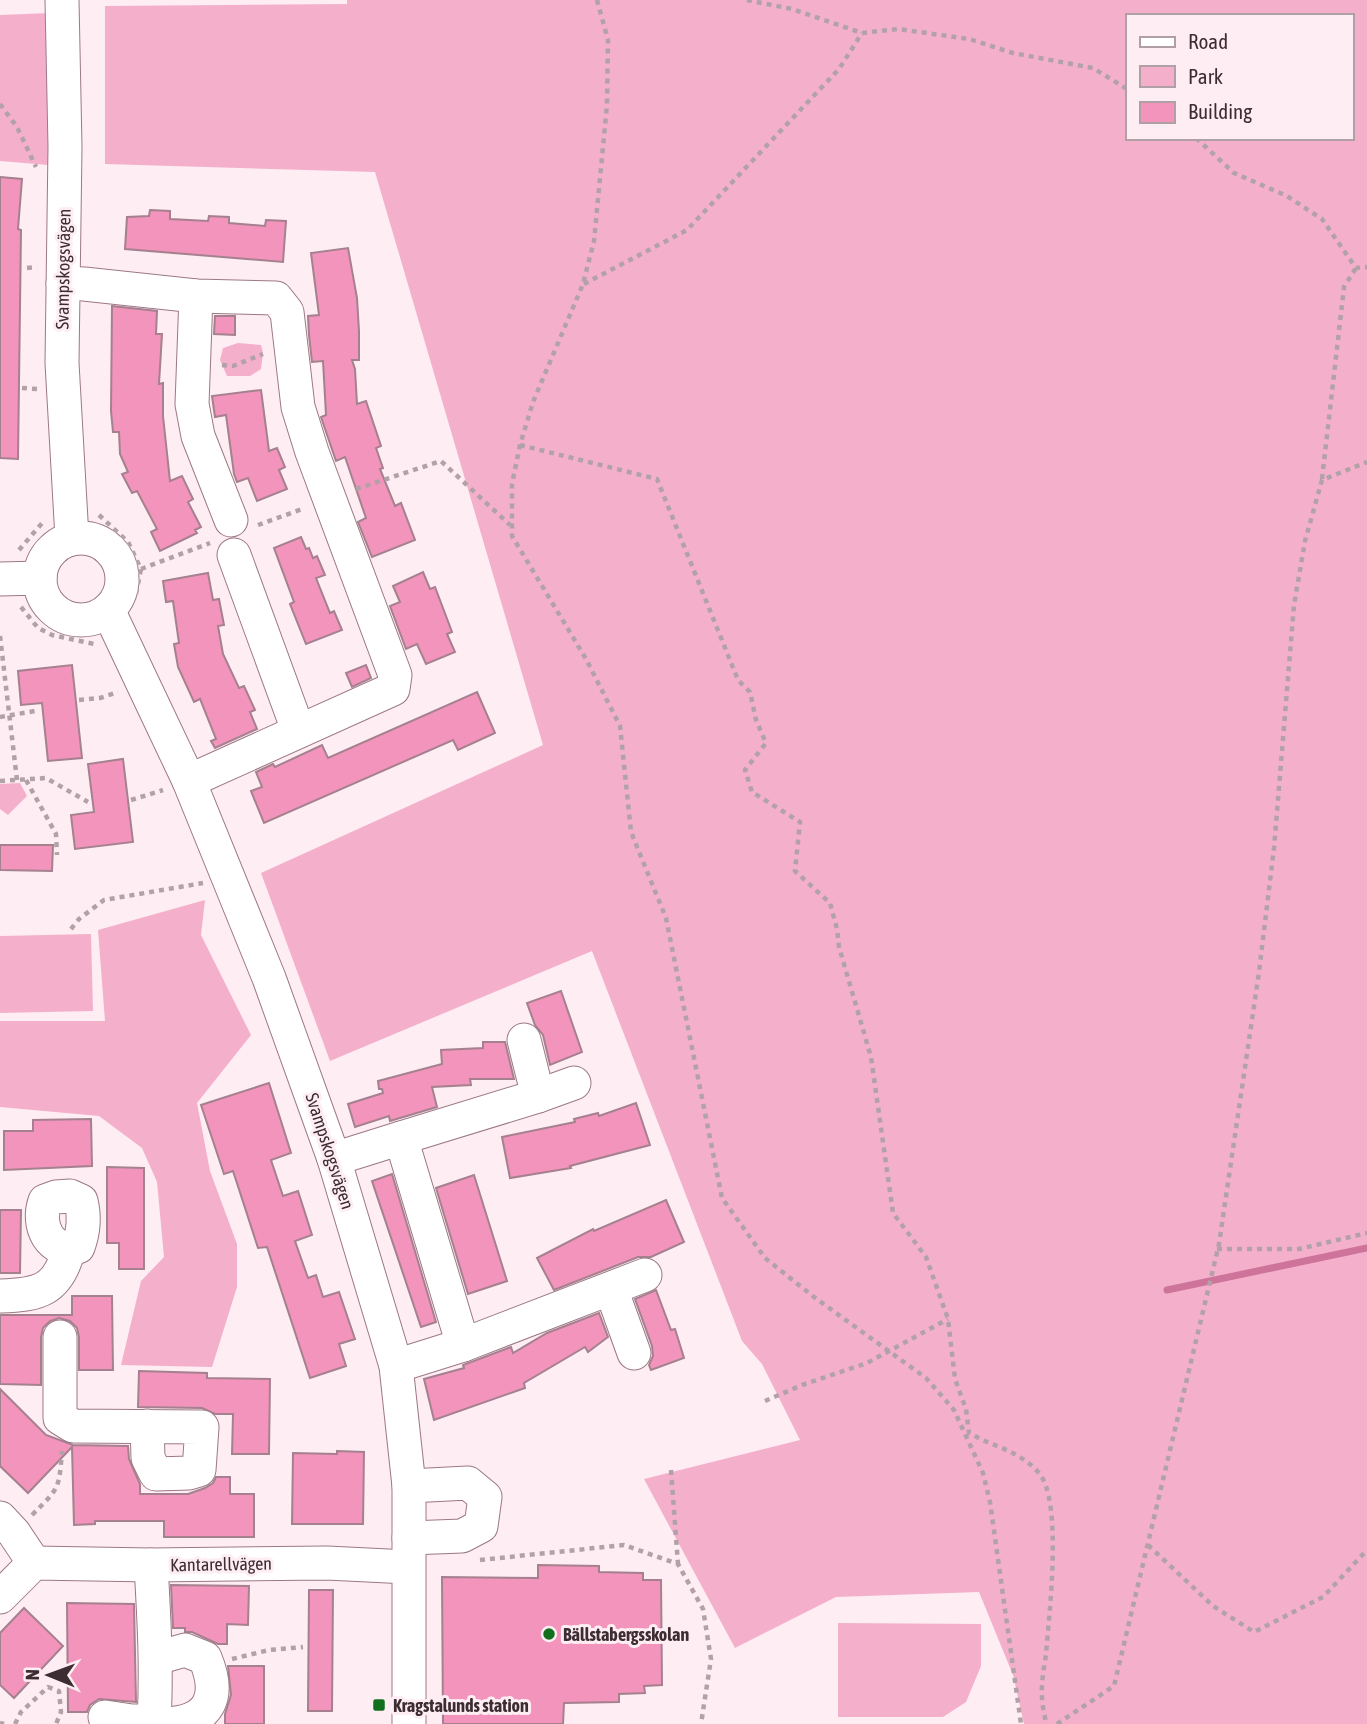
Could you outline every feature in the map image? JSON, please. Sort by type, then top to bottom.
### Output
[{"type":"street","name":"Svampskogsvägen","points":[[62,0],[65,147],[62,375],[72,538]]},
{"type":"street","points":[[63,284],[196,296],[276,298],[287,312],[298,407],[312,452],[395,675],[393,689],[177,784]]},
{"type":"street","points":[[196,296],[192,404],[198,436],[232,520]]},
{"type":"street","points":[[72,538],[90,538],[104,543],[116,556],[122,569],[123,583],[119,597],[121,609],[87,620],[72,620],[49,606],[42,593],[40,579],[43,563],[59,544],[72,538]]},
{"type":"street","points":[[234,555],[298,730]]},
{"type":"street","points":[[8,566],[40,579]]},
{"type":"street","name":"Svampskogsvägen","points":[[121,609],[177,784],[228,879],[269,978],[334,1159],[396,1366],[409,1486],[409,1724]]},
{"type":"street","points":[[524,1040],[538,1096]]},
{"type":"street","points":[[334,1159],[574,1083]]},
{"type":"street","points":[[401,1138],[463,1345]]},
{"type":"street","points":[[0,1296],[25,1295],[47,1287],[63,1270],[69,1249]]},
{"type":"street","points":[[396,1366],[463,1345],[645,1275]]},
{"type":"street","points":[[611,1289],[634,1353]]},
{"type":"street","points":[[55,1348],[60,1418],[73,1426],[147,1426]]},
{"type":"street","name":"Kantarellvägen","points":[[34,1563],[327,1563],[408,1553],[462,1536],[481,1526],[485,1497],[468,1483],[409,1486]]},
{"type":"street","points":[[0,1597],[34,1563],[7,1525]]},
{"type":"street","points":[[151,1565],[157,1658],[153,1686],[161,1723]]},
{"type":"street","points":[[105,1717],[161,1723],[188,1721],[206,1710],[213,1697],[214,1683],[205,1658],[185,1650],[157,1658]]},
{"type":"path","points":[[597,0],[608,40],[607,105],[597,219],[583,284],[533,402],[520,445],[512,484],[512,536],[586,659],[620,726],[631,832],[666,918],[722,1198],[765,1258],[926,1378],[954,1410],[983,1473],[992,1515],[1021,1724]]},
{"type":"path","points":[[747,0],[792,9],[862,33],[898,29],[969,39],[1013,53],[1093,68],[1126,88]]},
{"type":"path","points":[[583,284],[687,230],[839,69],[862,33]]},
{"type":"path","points":[[0,104],[17,127],[37,169]]},
{"type":"path","points":[[1198,140],[1234,173],[1287,196],[1322,219],[1356,268]]},
{"type":"path","points":[[1356,268],[1367,267]]},
{"type":"path","points":[[1057,1724],[1114,1686],[1217,1249],[1259,972],[1274,848],[1294,604],[1305,541],[1322,480],[1344,287],[1356,268]]},
{"type":"path","points":[[193,366],[233,366],[258,355],[290,348]]},
{"type":"path","points":[[520,445],[657,479],[738,680],[750,692],[756,720],[766,743],[745,770],[752,792],[800,822],[795,871],[830,904],[839,947],[871,1057],[893,1213],[926,1258],[948,1319],[955,1379],[966,1409],[969,1433],[1003,1447],[1024,1461],[1040,1475],[1050,1500],[1051,1603],[1041,1696],[1046,1724]]},
{"type":"path","points":[[1322,480],[1367,462]]},
{"type":"path","points":[[93,505],[100,517],[128,542],[141,569],[121,609]]},
{"type":"path","points":[[8,566],[45,518]]},
{"type":"path","points":[[20,606],[38,628],[52,635],[100,646]]},
{"type":"path","points":[[0,636],[17,780]]},
{"type":"path","points":[[79,701],[129,689]]},
{"type":"path","points":[[0,717],[35,711]]},
{"type":"path","points":[[0,781],[46,778],[88,802]]},
{"type":"path","points":[[26,780],[55,834],[57,855]]},
{"type":"path","points":[[131,800],[177,784]]},
{"type":"path","points":[[71,929],[79,919],[104,900],[228,879]]},
{"type":"path","points":[[1217,1249],[1299,1249],[1367,1233]]},
{"type":"path","points":[[765,1401],[867,1363],[948,1319]]},
{"type":"path","points":[[7,1525],[52,1495],[59,1485],[66,1422]]},
{"type":"path","points":[[671,1470],[678,1564],[703,1609],[711,1659],[701,1724]]},
{"type":"path","points":[[474,1560],[624,1545],[678,1564]]},
{"type":"path","points":[[1147,1545],[1213,1606],[1254,1632],[1323,1597],[1367,1550]]},
{"type":"path","points":[[208,1666],[269,1650],[303,1647]]},
{"type":"path","points":[[15,1724],[21,1712],[48,1687],[59,1691],[61,1712],[56,1724]]},
{"type":"green space","points":[[347,0],[1367,0],[1367,1724],[1024,1724],[1013,1675],[979,1592],[836,1597],[735,1648],[644,1479],[800,1440],[762,1364],[742,1341],[592,951],[330,1061],[261,873],[543,745],[375,172],[105,164],[105,6],[347,4]]},
{"type":"green space","points":[[50,13],[48,165],[0,161],[0,15]]},
{"type":"green space","points":[[238,343],[261,345],[261,369],[250,376],[227,376],[220,360],[223,348]]},
{"type":"green space","points":[[20,783],[27,796],[8,815],[0,809],[0,784]]},
{"type":"green space","points":[[205,900],[201,935],[251,1035],[197,1103],[210,1171],[237,1244],[237,1287],[212,1367],[121,1365],[141,1281],[164,1257],[157,1182],[142,1148],[99,1116],[0,1107],[0,1021],[105,1021],[98,930]]},
{"type":"green space","points":[[91,934],[93,1011],[0,1013],[0,936]]},
{"type":"green space","points":[[838,1623],[981,1624],[981,1666],[966,1702],[943,1717],[838,1717]]},
{"type":"building","points":[[0,177],[22,179],[18,229],[21,230],[18,459],[0,458]]},
{"type":"building","points":[[150,210],[170,211],[170,219],[208,221],[209,216],[229,217],[229,223],[265,226],[266,220],[286,221],[283,262],[125,249],[127,217],[149,216]]},
{"type":"building","points":[[348,248],[357,298],[359,331],[359,360],[352,360],[357,404],[366,401],[381,446],[376,448],[383,468],[380,469],[395,506],[401,503],[415,540],[372,557],[358,522],[366,518],[345,457],[336,461],[321,417],[326,415],[323,361],[312,362],[309,335],[308,316],[319,315],[311,253]]},
{"type":"building","points":[[112,306],[157,311],[156,334],[162,334],[159,384],[163,383],[163,416],[170,481],[182,476],[193,499],[188,502],[201,527],[195,530],[197,533],[160,551],[151,532],[157,529],[137,491],[132,493],[122,474],[128,472],[120,454],[119,432],[113,432]]},
{"type":"building","points":[[215,316],[235,316],[235,335],[214,334]]},
{"type":"building","points":[[261,390],[269,451],[277,448],[285,467],[279,470],[287,489],[257,501],[248,478],[237,482],[226,415],[215,417],[212,396]]},
{"type":"building","points":[[301,537],[313,558],[317,556],[325,575],[316,578],[330,613],[334,611],[342,630],[306,644],[290,604],[294,602],[274,548]]},
{"type":"building","points":[[423,572],[430,589],[435,587],[452,632],[447,634],[455,652],[426,664],[417,644],[406,649],[390,606],[400,602],[393,586]]},
{"type":"building","points":[[208,573],[213,600],[219,599],[224,625],[218,626],[223,654],[239,688],[244,686],[255,710],[250,712],[257,729],[215,748],[211,741],[216,739],[200,699],[194,702],[178,667],[174,644],[179,643],[173,601],[166,602],[163,581]]},
{"type":"building","points":[[72,665],[82,758],[48,761],[42,703],[21,705],[18,671]]},
{"type":"building","points":[[366,665],[371,678],[352,687],[346,673]]},
{"type":"building","points":[[477,692],[495,733],[458,750],[453,740],[264,823],[251,791],[262,787],[256,772],[273,764],[275,767],[322,745],[328,758]]},
{"type":"building","points":[[123,759],[133,842],[75,849],[71,815],[94,812],[88,764]]},
{"type":"building","points":[[0,845],[53,845],[52,871],[0,870]]},
{"type":"building","points":[[561,991],[582,1052],[550,1065],[543,1035],[535,1025],[527,1003]]},
{"type":"building","points":[[483,1042],[505,1042],[514,1079],[470,1079],[471,1085],[432,1087],[437,1107],[390,1121],[389,1116],[355,1127],[348,1104],[383,1093],[382,1089],[379,1089],[378,1081],[442,1064],[441,1050],[483,1048]]},
{"type":"building","points":[[269,1083],[291,1153],[271,1160],[283,1196],[298,1191],[312,1235],[295,1241],[308,1278],[316,1275],[323,1297],[339,1292],[355,1339],[339,1344],[346,1366],[310,1378],[267,1247],[258,1248],[233,1171],[224,1174],[201,1105]]},
{"type":"building","points":[[636,1103],[650,1145],[570,1166],[571,1168],[510,1178],[502,1137],[575,1122],[574,1119],[598,1113],[599,1116]]},
{"type":"building","points":[[91,1119],[92,1166],[4,1170],[4,1131],[33,1131],[33,1120]]},
{"type":"building","points":[[107,1167],[144,1168],[144,1269],[119,1269],[119,1243],[107,1243]]},
{"type":"building","points":[[392,1174],[436,1322],[421,1327],[372,1181]]},
{"type":"building","points":[[474,1175],[507,1281],[468,1294],[436,1188]]},
{"type":"building","points":[[666,1200],[684,1242],[651,1257],[638,1257],[554,1290],[537,1258],[593,1229],[594,1231]]},
{"type":"building","points":[[0,1210],[21,1210],[20,1273],[0,1273]]},
{"type":"building","points":[[656,1290],[671,1330],[675,1329],[684,1358],[651,1370],[649,1365],[653,1356],[652,1346],[635,1299]]},
{"type":"building","points":[[72,1296],[112,1296],[113,1370],[79,1370],[77,1328],[70,1321],[59,1318],[50,1321],[43,1328],[41,1385],[0,1384],[0,1315],[72,1315]]},
{"type":"building","points":[[599,1313],[608,1337],[588,1352],[585,1347],[524,1383],[525,1388],[434,1420],[424,1379],[464,1368],[463,1365],[511,1347],[513,1353],[547,1333]]},
{"type":"building","points":[[139,1371],[207,1373],[207,1378],[270,1379],[269,1454],[232,1454],[233,1414],[215,1414],[202,1408],[138,1407]]},
{"type":"building","points":[[0,1389],[46,1435],[73,1445],[128,1446],[129,1459],[140,1484],[140,1494],[188,1494],[205,1488],[213,1483],[216,1477],[230,1477],[230,1494],[254,1494],[254,1537],[164,1537],[164,1521],[95,1521],[95,1524],[74,1525],[72,1447],[28,1493],[0,1466]]},
{"type":"building","points":[[337,1451],[364,1452],[363,1524],[292,1524],[293,1453],[337,1454]]},
{"type":"building","name":"Bällstabergsskolan","points":[[538,1565],[599,1566],[599,1572],[643,1573],[643,1580],[661,1580],[662,1685],[644,1686],[645,1693],[619,1694],[619,1702],[564,1703],[563,1724],[443,1724],[442,1577],[538,1578]]},
{"type":"building","points":[[171,1585],[249,1586],[248,1625],[227,1624],[227,1644],[218,1644],[192,1632],[185,1632],[185,1628],[173,1628]]},
{"type":"building","points":[[309,1590],[333,1590],[332,1711],[308,1711]]},
{"type":"building","points":[[67,1603],[134,1604],[136,1702],[99,1699],[90,1705],[87,1712],[68,1712]]},
{"type":"building","points":[[24,1608],[63,1646],[14,1698],[0,1685],[0,1633]]},
{"type":"building","points":[[228,1666],[264,1666],[264,1724],[225,1724],[231,1695]]},
{"type":"waterway","points":[[1167,1290],[1367,1248]]},
{"type":"place","name":"Bällstabergsskolan","points":[[549,1634]]},
{"type":"place","name":"Kragstalunds station","points":[[379,1705]]}]
